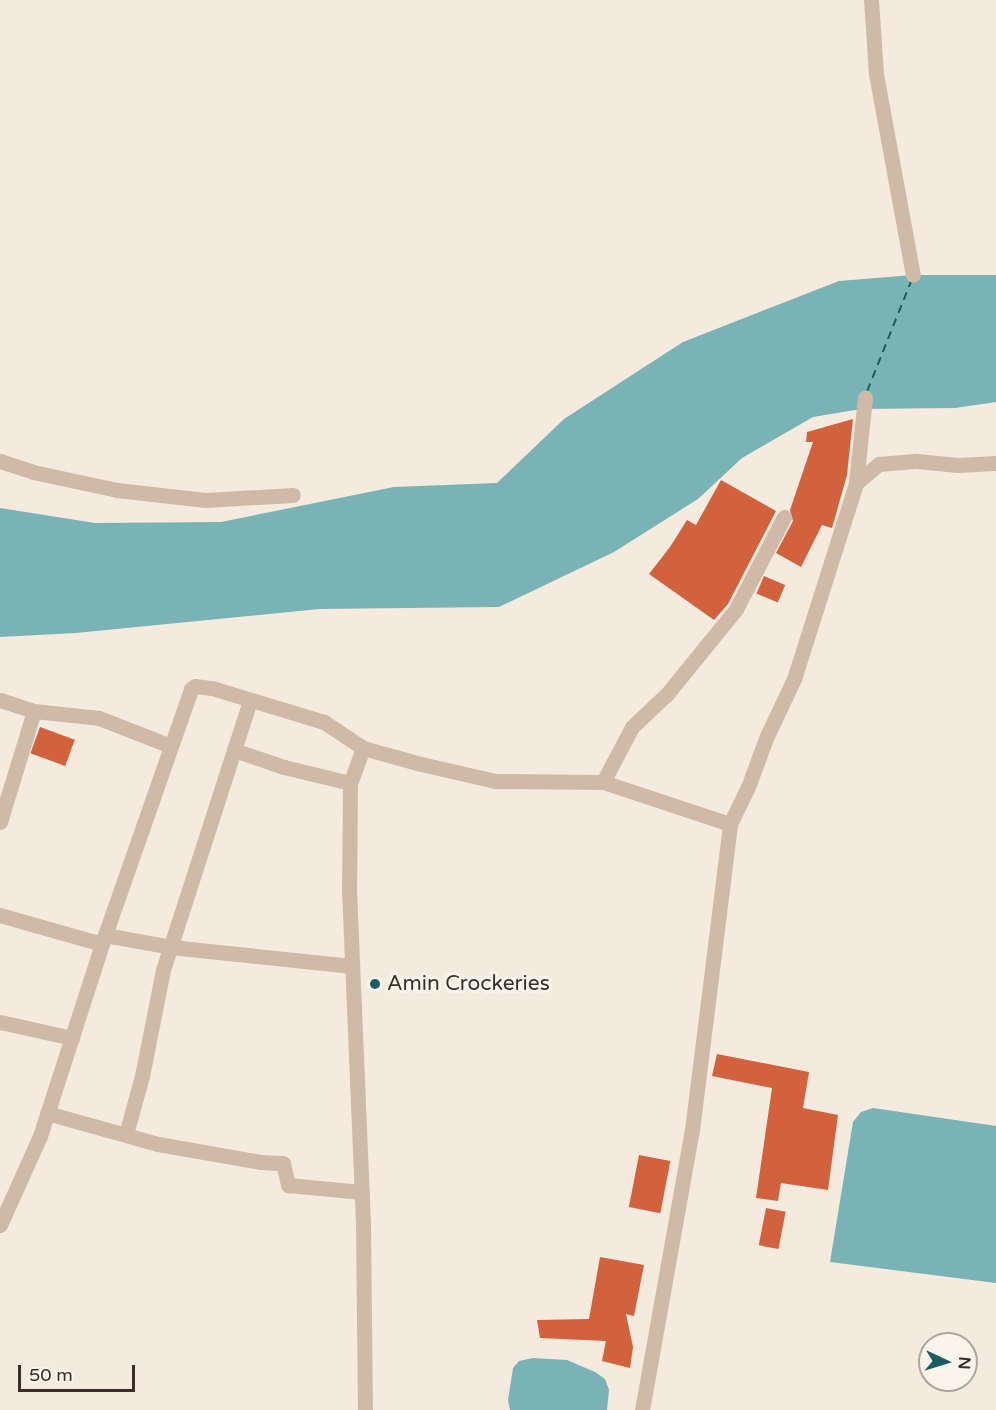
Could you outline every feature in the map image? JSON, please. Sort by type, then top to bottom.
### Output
[{"type":"street","points":[[871,0],[876,74],[914,275]]},
{"type":"street","points":[[642,1410],[692,1130],[730,824],[748,787],[766,736],[794,678],[856,483],[865,397]]},
{"type":"street","points":[[0,461],[33,472],[117,490],[205,500],[294,495]]},
{"type":"street","points":[[856,483],[879,464],[917,461],[958,465],[996,463]]},
{"type":"street","points":[[603,782],[633,727],[667,694],[736,609],[784,517]]},
{"type":"street","points":[[1,1218],[40,1136],[104,940],[191,689],[195,686],[212,688],[324,722],[363,748],[421,764],[495,781],[603,782],[730,824]]},
{"type":"street","points":[[0,700],[34,711],[99,718],[171,746]]},
{"type":"street","points":[[126,1134],[142,1076],[158,991],[250,701]]},
{"type":"street","points":[[0,822],[5,790],[34,711]]},
{"type":"street","points":[[363,748],[350,783],[352,966],[362,1192],[365,1410]]},
{"type":"street","points":[[234,750],[284,767],[350,783]]},
{"type":"street","points":[[0,915],[104,940],[352,966]]},
{"type":"street","points":[[0,1022],[72,1038]]},
{"type":"street","points":[[47,1113],[190,1150],[261,1162],[283,1163],[288,1185],[362,1192]]},
{"type":"water","points":[[913,275],[996,275],[996,402],[955,408],[861,409],[813,417],[742,458],[698,499],[614,552],[499,607],[319,609],[76,633],[0,637],[0,508],[95,523],[221,522],[394,487],[497,483],[564,419],[683,342],[839,281]]},
{"type":"water","points":[[873,1108],[996,1126],[996,1283],[830,1262],[853,1122],[861,1112]]},
{"type":"water","points":[[533,1358],[567,1360],[605,1379],[609,1390],[607,1410],[510,1410],[508,1400],[513,1368],[519,1361]]},
{"type":"building","points":[[853,419],[847,475],[832,528],[822,525],[801,567],[776,553],[793,521],[790,510],[813,442],[806,442],[807,432]]},
{"type":"building","points":[[721,480],[776,511],[728,604],[714,620],[649,574],[687,520],[696,525]]},
{"type":"building","points":[[764,576],[785,585],[778,602],[757,593]]},
{"type":"building","points":[[40,727],[75,740],[65,766],[30,753]]},
{"type":"building","points":[[717,1054],[809,1072],[803,1108],[838,1115],[828,1190],[781,1183],[778,1201],[756,1198],[772,1088],[712,1076]]},
{"type":"building","points":[[639,1155],[670,1161],[660,1213],[629,1207]]},
{"type":"building","points":[[766,1208],[786,1212],[778,1249],[759,1245]]},
{"type":"building","points":[[600,1257],[644,1265],[634,1316],[626,1314],[633,1347],[630,1368],[602,1361],[606,1341],[540,1338],[537,1320],[589,1319]]},
{"type":"ferry route","points":[[867,391],[911,281]]},
{"type":"place","name":"Amin Crockeries","points":[[375,984]]}]
